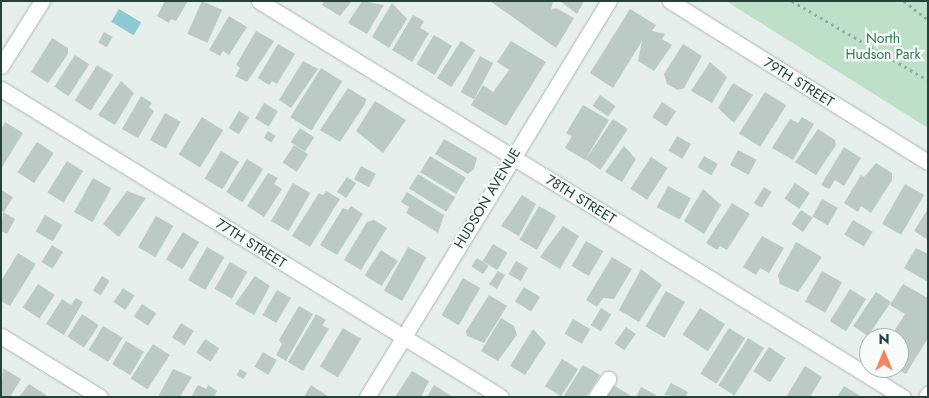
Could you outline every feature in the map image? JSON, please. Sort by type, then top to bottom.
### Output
[{"type":"street","points":[[1,66],[42,1]]},
{"type":"street","name":"78TH STREET","points":[[259,1],[903,397]]},
{"type":"street","name":"HUDSON AVENUE","points":[[366,397],[512,156],[609,1]]},
{"type":"street","name":"79TH STREET","points":[[670,1],[928,162]]},
{"type":"street","name":"77TH STREET","points":[[1,89],[501,397]]},
{"type":"street","points":[[1,336],[100,397]]},
{"type":"street","points":[[596,397],[608,379]]},
{"type":"path","points":[[792,1],[928,80]]},
{"type":"path","points":[[904,1],[928,20]]},
{"type":"green space","name":"North Hudson Park","points":[[726,1],[928,1],[928,128]]},
{"type":"water","points":[[119,9],[141,22],[134,35],[111,22]]},
{"type":"building","points":[[165,1],[188,1],[176,21],[171,19],[169,23],[157,16]]},
{"type":"building","points":[[202,1],[222,10],[207,43],[187,34]]},
{"type":"building","points":[[324,1],[352,1],[340,16],[322,5]]},
{"type":"building","points":[[362,1],[384,5],[367,34],[348,23]]},
{"type":"building","points":[[490,1],[553,1],[551,10],[556,8],[574,18],[556,48]]},
{"type":"building","points":[[560,1],[584,1],[577,14]]},
{"type":"building","points":[[392,3],[407,19],[389,48],[372,37]]},
{"type":"building","points":[[630,9],[656,25],[652,31],[665,34],[662,39],[672,45],[654,71],[638,61],[642,41],[613,88],[590,73]]},
{"type":"building","points":[[413,15],[424,21],[420,28],[429,33],[412,62],[392,50]]},
{"type":"building","points":[[229,16],[247,27],[229,55],[223,51],[220,56],[209,50]]},
{"type":"building","points":[[256,31],[274,41],[247,82],[235,76],[240,68],[236,65]]},
{"type":"building","points":[[104,32],[113,37],[107,47],[98,42]]},
{"type":"building","points":[[434,35],[452,46],[434,75],[416,64]]},
{"type":"building","points":[[52,38],[68,48],[68,54],[48,83],[31,72]]},
{"type":"building","points":[[461,41],[475,50],[451,87],[437,78]]},
{"type":"building","points":[[511,41],[546,62],[506,126],[471,105],[483,85],[493,92],[509,70],[497,62]]},
{"type":"building","points":[[278,44],[295,54],[277,84],[272,81],[269,85],[258,78]]},
{"type":"building","points":[[683,44],[702,56],[684,88],[678,90],[667,84],[664,74]]},
{"type":"building","points":[[75,55],[89,64],[69,96],[54,87]]},
{"type":"building","points":[[480,56],[493,63],[474,99],[461,92]]},
{"type":"building","points":[[303,61],[318,69],[291,108],[279,100]]},
{"type":"building","points":[[710,62],[727,77],[712,103],[691,91]]},
{"type":"building","points":[[97,65],[113,75],[91,111],[75,101]]},
{"type":"building","points":[[321,68],[342,81],[311,130],[290,117]]},
{"type":"building","points":[[121,81],[134,93],[115,125],[98,115]]},
{"type":"building","points":[[733,83],[753,95],[734,123],[718,108]]},
{"type":"building","points":[[348,88],[366,99],[365,104],[340,142],[320,130]]},
{"type":"building","points":[[765,92],[786,105],[760,147],[739,134]]},
{"type":"building","points":[[600,95],[616,106],[608,117],[593,106]]},
{"type":"building","points":[[141,96],[152,103],[149,107],[154,111],[138,138],[122,129]]},
{"type":"building","points":[[375,101],[406,120],[383,153],[356,131]]},
{"type":"building","points":[[662,102],[676,111],[666,126],[652,117]]},
{"type":"building","points":[[264,103],[278,111],[269,127],[255,119]]},
{"type":"building","points":[[583,105],[609,120],[585,160],[565,148],[572,136],[566,133]]},
{"type":"building","points":[[239,111],[249,117],[239,134],[229,128]]},
{"type":"building","points":[[165,113],[181,122],[166,149],[150,140]]},
{"type":"building","points":[[202,117],[223,130],[200,168],[179,154]]},
{"type":"building","points":[[802,117],[814,124],[793,160],[772,148],[790,119],[798,123]]},
{"type":"building","points":[[613,119],[628,129],[601,170],[586,160]]},
{"type":"building","points":[[5,122],[23,133],[1,169],[1,130]]},
{"type":"building","points":[[300,128],[314,137],[305,152],[291,142]]},
{"type":"building","points":[[818,129],[835,140],[836,145],[816,175],[795,162]]},
{"type":"building","points":[[268,131],[276,136],[271,143],[264,138]]},
{"type":"building","points":[[677,136],[691,144],[682,159],[668,151]]},
{"type":"building","points":[[444,139],[477,158],[474,169],[468,174],[435,154]]},
{"type":"building","points":[[37,142],[54,153],[34,183],[17,172]]},
{"type":"building","points":[[294,145],[308,154],[297,172],[283,163]]},
{"type":"building","points":[[624,146],[636,159],[622,182],[605,172]]},
{"type":"building","points":[[844,147],[861,158],[844,186],[835,180],[829,189],[821,185]]},
{"type":"building","points":[[738,150],[757,160],[749,175],[730,165]]},
{"type":"building","points":[[221,151],[239,162],[223,189],[205,178]]},
{"type":"building","points":[[430,156],[466,178],[456,194],[420,172]]},
{"type":"building","points":[[704,156],[718,164],[711,175],[698,167]]},
{"type":"building","points":[[651,157],[668,168],[647,200],[630,189]]},
{"type":"building","points":[[247,159],[263,169],[242,202],[226,192]]},
{"type":"building","points":[[67,161],[83,171],[64,202],[47,192]]},
{"type":"building","points":[[876,163],[892,173],[892,180],[871,213],[861,206],[858,212],[844,203],[861,175],[864,177]]},
{"type":"building","points":[[361,166],[376,174],[369,187],[354,179]]},
{"type":"building","points":[[268,173],[278,178],[274,184],[282,189],[264,217],[247,206]]},
{"type":"building","points":[[418,174],[455,197],[446,212],[409,188]]},
{"type":"building","points":[[347,177],[356,183],[346,198],[337,192]]},
{"type":"building","points":[[93,178],[111,188],[92,222],[74,212]]},
{"type":"building","points":[[293,183],[310,193],[288,231],[271,221]]},
{"type":"building","points":[[795,183],[810,193],[799,209],[784,199]]},
{"type":"building","points":[[905,184],[924,195],[901,235],[882,224]]},
{"type":"building","points":[[668,186],[691,198],[680,219],[657,207]]},
{"type":"building","points":[[764,187],[772,192],[762,208],[754,203]]},
{"type":"building","points":[[703,189],[721,205],[704,234],[684,221]]},
{"type":"building","points":[[1,190],[13,197],[4,212],[1,211]]},
{"type":"building","points":[[127,191],[146,198],[119,237],[103,224]]},
{"type":"building","points":[[326,191],[340,199],[310,247],[292,236],[319,193],[323,195]]},
{"type":"building","points":[[407,192],[444,215],[438,233],[406,213],[409,207],[401,202]]},
{"type":"building","points":[[522,195],[536,204],[519,236],[501,226]]},
{"type":"building","points":[[822,199],[838,208],[828,225],[812,216]]},
{"type":"building","points":[[732,203],[750,214],[727,250],[720,246],[717,250],[706,243]]},
{"type":"building","points":[[351,206],[363,214],[337,255],[320,245],[343,208],[348,210]]},
{"type":"building","points":[[539,206],[556,216],[537,250],[520,240]]},
{"type":"building","points":[[928,209],[928,240],[914,231]]},
{"type":"building","points":[[801,210],[813,218],[803,232],[791,224]]},
{"type":"building","points":[[3,212],[15,219],[7,234],[1,231]]},
{"type":"building","points":[[45,215],[62,225],[53,241],[36,231]]},
{"type":"building","points":[[156,216],[173,226],[155,257],[138,247]]},
{"type":"building","points":[[374,220],[387,228],[361,270],[344,260],[367,222]]},
{"type":"building","points":[[853,220],[873,232],[864,246],[844,235]]},
{"type":"building","points":[[563,226],[579,236],[560,269],[540,257]]},
{"type":"building","points":[[183,232],[199,242],[182,269],[166,259]]},
{"type":"building","points":[[762,236],[784,248],[769,273],[760,268],[756,275],[743,267]]},
{"type":"building","points":[[586,241],[603,251],[589,276],[572,266]]},
{"type":"building","points":[[796,242],[822,257],[798,292],[780,284],[778,275]]},
{"type":"building","points":[[493,244],[508,253],[497,270],[483,261]]},
{"type":"building","points":[[52,245],[63,252],[52,269],[41,262]]},
{"type":"building","points":[[207,247],[224,257],[205,290],[188,280]]},
{"type":"building","points":[[408,247],[426,257],[402,301],[384,291]]},
{"type":"building","points":[[916,248],[928,254],[928,282],[904,268]]},
{"type":"building","points":[[381,250],[398,261],[381,286],[365,275]]},
{"type":"building","points":[[18,253],[36,264],[10,306],[1,301],[1,281]]},
{"type":"building","points":[[612,257],[632,269],[614,299],[603,298],[597,307],[586,300]]},
{"type":"building","points":[[477,258],[489,266],[483,274],[471,266]]},
{"type":"building","points":[[516,261],[528,268],[521,281],[508,274]]},
{"type":"building","points":[[230,262],[247,272],[232,299],[214,289]]},
{"type":"building","points":[[641,269],[662,285],[639,322],[619,310]]},
{"type":"building","points":[[498,271],[505,275],[497,289],[489,284]]},
{"type":"building","points":[[822,271],[842,282],[825,313],[805,302]]},
{"type":"building","points":[[102,276],[110,281],[101,295],[93,290]]},
{"type":"building","points":[[255,276],[270,286],[254,315],[235,304]]},
{"type":"building","points":[[463,278],[480,288],[459,325],[442,315]]},
{"type":"building","points":[[38,284],[55,295],[40,318],[23,307]]},
{"type":"building","points":[[903,284],[928,298],[928,338],[909,369],[909,328],[896,328],[905,314],[890,305]]},
{"type":"building","points":[[524,287],[540,297],[531,311],[515,301]]},
{"type":"building","points":[[123,288],[135,296],[125,310],[113,302]]},
{"type":"building","points":[[850,289],[866,299],[846,331],[830,321]]},
{"type":"building","points":[[277,290],[291,298],[276,323],[262,315]]},
{"type":"building","points":[[666,291],[685,302],[665,338],[646,327]]},
{"type":"building","points":[[876,292],[891,302],[873,328],[859,328],[859,330],[853,326]]},
{"type":"building","points":[[489,295],[507,306],[484,343],[467,336],[466,331]]},
{"type":"building","points":[[76,298],[83,302],[64,335],[46,324],[62,299],[71,305]]},
{"type":"building","points":[[142,304],[156,313],[148,326],[134,317]]},
{"type":"building","points":[[299,306],[313,314],[286,361],[276,355],[282,344],[279,340]]},
{"type":"building","points":[[601,308],[611,314],[601,331],[591,325]]},
{"type":"building","points":[[700,308],[725,324],[708,351],[683,335]]},
{"type":"building","points":[[82,314],[99,325],[84,348],[67,337]]},
{"type":"building","points":[[316,314],[326,320],[322,325],[329,329],[303,371],[288,362]]},
{"type":"building","points":[[501,318],[514,326],[517,335],[498,361],[481,351]]},
{"type":"building","points":[[573,319],[590,329],[582,344],[564,334]]},
{"type":"building","points":[[181,323],[194,331],[185,345],[172,337]]},
{"type":"building","points":[[103,326],[123,338],[108,362],[89,350]]},
{"type":"building","points":[[626,327],[636,334],[624,350],[615,343]]},
{"type":"building","points":[[343,328],[361,339],[338,377],[320,367]]},
{"type":"building","points":[[729,328],[745,338],[716,384],[700,374]]},
{"type":"building","points":[[533,329],[546,343],[525,375],[510,366]]},
{"type":"building","points":[[748,338],[764,348],[734,396],[718,385]]},
{"type":"building","points":[[205,339],[219,348],[211,362],[196,352]]},
{"type":"building","points":[[126,341],[144,352],[130,375],[112,364]]},
{"type":"building","points":[[153,344],[170,355],[147,389],[131,378]]},
{"type":"building","points":[[769,347],[786,358],[770,382],[753,371]]},
{"type":"building","points":[[263,352],[277,360],[268,375],[254,367]]},
{"type":"building","points":[[562,359],[578,369],[561,396],[545,386]]},
{"type":"building","points":[[583,365],[600,375],[586,397],[563,397]]},
{"type":"building","points":[[805,366],[822,377],[810,397],[786,397]]},
{"type":"building","points":[[3,368],[21,379],[10,397],[1,397]]},
{"type":"building","points":[[173,369],[192,377],[180,397],[158,397]]},
{"type":"building","points":[[240,369],[247,373],[243,379],[236,375]]},
{"type":"building","points":[[412,371],[429,381],[421,397],[395,397]]},
{"type":"building","points":[[671,383],[688,392],[685,397],[664,395]]},
{"type":"building","points":[[29,384],[46,395],[45,397],[19,397]]},
{"type":"building","points":[[611,384],[630,395],[629,397],[604,397]]},
{"type":"building","points":[[198,385],[206,389],[208,385],[217,391],[214,397],[191,397]]},
{"type":"building","points":[[311,385],[329,397],[304,397]]},
{"type":"building","points":[[434,385],[453,397],[427,397]]},
{"type":"building","points":[[844,386],[862,397],[837,397]]},
{"type":"building","points":[[641,387],[656,395],[655,397],[636,397]]}]
